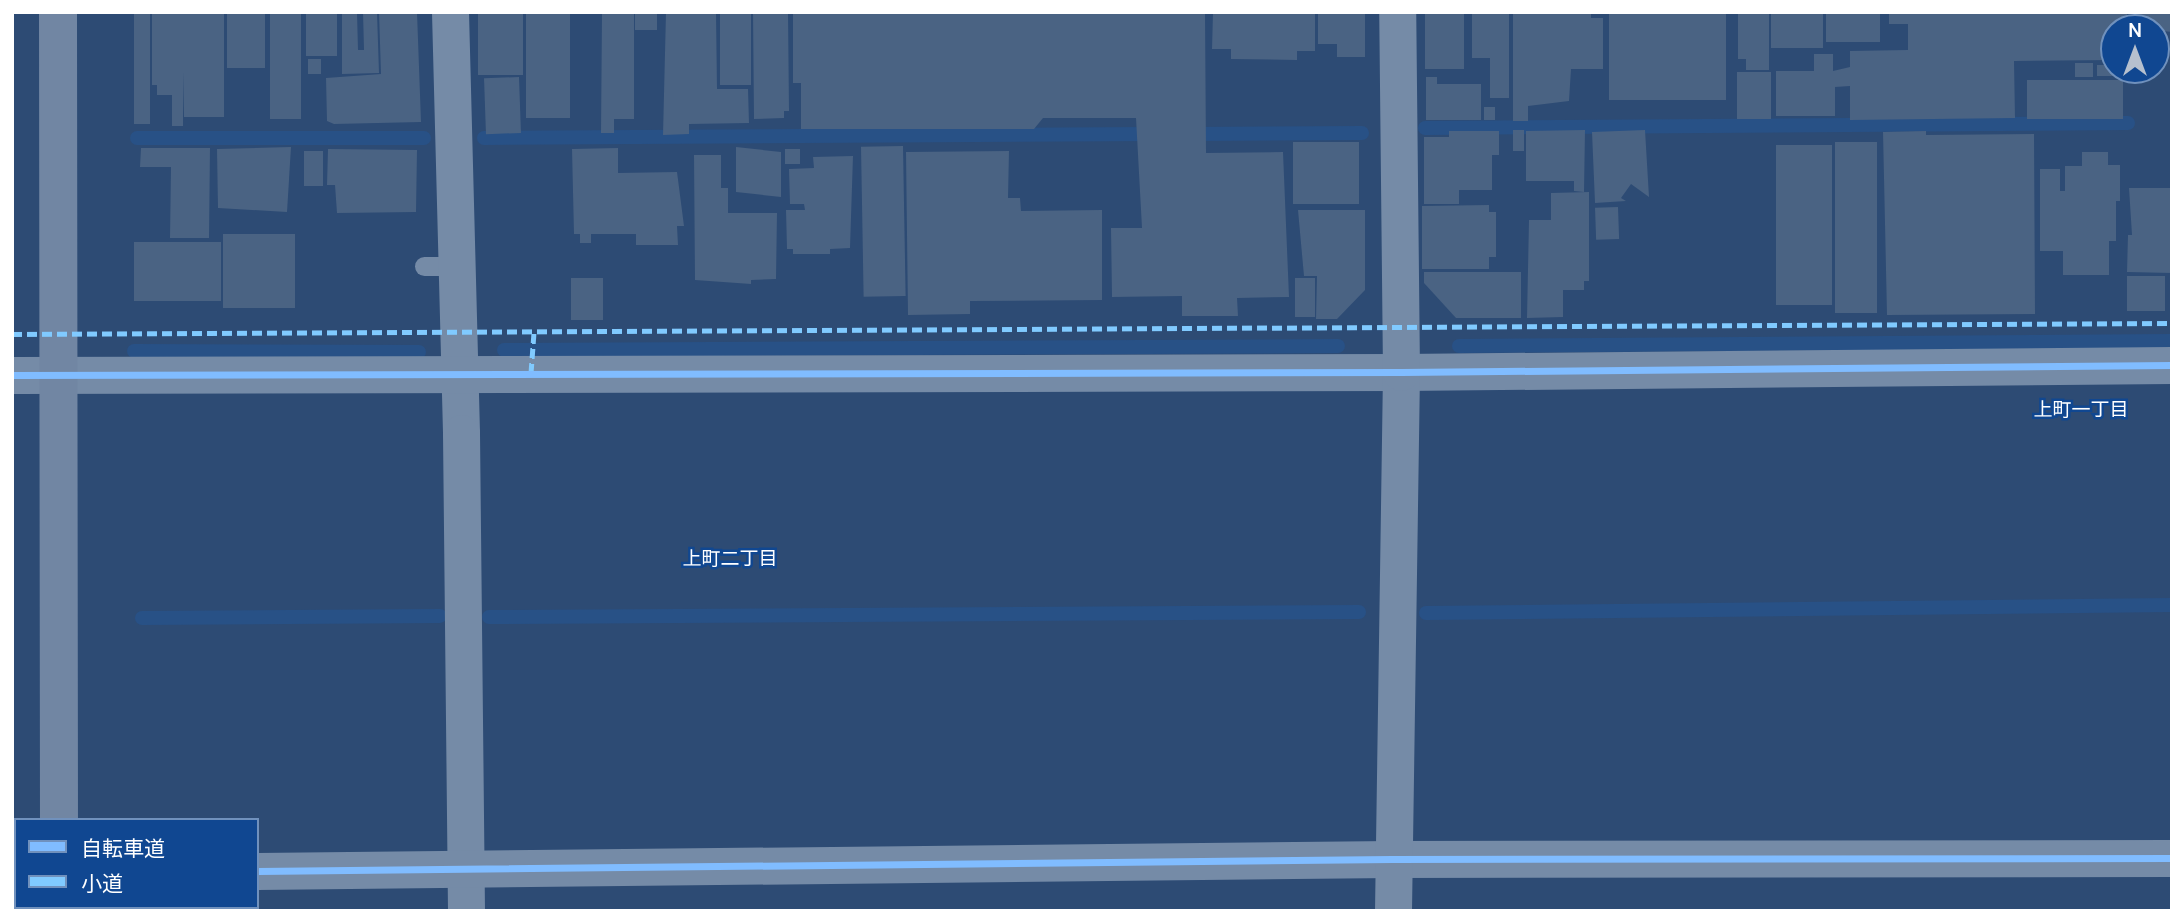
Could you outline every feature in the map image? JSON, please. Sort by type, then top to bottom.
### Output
[{"type":"street","points":[[58,12],[59,818]]},
{"type":"street","points":[[450,12],[439,266],[457,375],[466,911]]},
{"type":"street","points":[[1393,911],[1401,372],[1397,12]]},
{"type":"street","points":[[12,375],[1401,372],[2172,365]]},
{"type":"street","points":[[259,871],[465,871],[1392,859],[2172,858]]},
{"type":"building","points":[[134,12],[150,12],[150,124],[134,124]]},
{"type":"building","points":[[152,12],[224,12],[224,117],[184,117],[183,72],[183,126],[172,126],[172,95],[157,95],[157,85],[152,85]]},
{"type":"building","points":[[227,12],[265,12],[265,68],[227,68]]},
{"type":"building","points":[[270,12],[301,12],[301,119],[270,119]]},
{"type":"building","points":[[306,12],[337,12],[337,56],[306,56]]},
{"type":"building","points":[[342,12],[357,12],[358,50],[364,50],[363,12],[377,12],[379,73],[342,74]]},
{"type":"building","points":[[379,12],[417,12],[421,122],[334,124],[327,121],[326,78],[381,74]]},
{"type":"building","points":[[478,12],[523,12],[523,75],[478,75]]},
{"type":"building","points":[[526,12],[570,12],[570,118],[526,118]]},
{"type":"building","points":[[602,12],[634,12],[634,119],[614,119],[614,133],[601,133]]},
{"type":"building","points":[[635,12],[657,12],[657,30],[635,30]]},
{"type":"building","points":[[666,12],[716,12],[717,89],[748,89],[749,123],[689,124],[689,134],[663,135]]},
{"type":"building","points":[[720,12],[751,12],[751,85],[720,85]]},
{"type":"building","points":[[753,12],[788,12],[789,111],[784,111],[784,118],[754,119]]},
{"type":"building","points":[[793,12],[1205,12],[1206,153],[1283,152],[1289,297],[1237,298],[1238,316],[1182,316],[1182,296],[1112,297],[1111,228],[1142,228],[1136,118],[1043,118],[1034,129],[801,129],[801,83],[793,83]]},
{"type":"building","points":[[1213,12],[1315,12],[1315,51],[1297,51],[1297,60],[1231,59],[1231,49],[1212,49]]},
{"type":"building","points":[[1318,12],[1365,12],[1365,57],[1337,57],[1337,44],[1318,44]]},
{"type":"building","points":[[1425,12],[1464,12],[1464,69],[1425,69]]},
{"type":"building","points":[[1472,12],[1509,12],[1509,98],[1490,98],[1490,58],[1472,58]]},
{"type":"building","points":[[1513,12],[1591,12],[1591,18],[1603,18],[1603,69],[1571,69],[1569,101],[1528,106],[1528,121],[1513,121]]},
{"type":"building","points":[[1609,12],[1726,12],[1726,100],[1609,100]]},
{"type":"building","points":[[1738,12],[1769,12],[1769,70],[1746,70],[1746,59],[1738,59]]},
{"type":"building","points":[[1771,12],[1823,12],[1823,48],[1771,48]]},
{"type":"building","points":[[1826,12],[1880,12],[1880,42],[1826,42]]},
{"type":"building","points":[[1889,12],[2127,12],[2100,14],[2100,60],[2014,61],[2015,118],[1850,120],[1850,86],[1835,87],[1835,116],[1776,116],[1776,71],[1814,71],[1814,54],[1833,54],[1833,71],[1850,67],[1850,51],[1908,50],[1908,24],[1889,24]]},
{"type":"building","points":[[2172,12],[2172,32],[2170,14],[2133,14]]},
{"type":"building","points":[[308,59],[321,59],[321,74],[308,74]]},
{"type":"building","points":[[2075,63],[2093,63],[2093,77],[2075,77]]},
{"type":"building","points":[[2097,65],[2100,65],[2100,76],[2097,76]]},
{"type":"building","points":[[1737,72],[1771,72],[1771,119],[1737,119]]},
{"type":"building","points":[[519,77],[521,133],[486,134],[484,78]]},
{"type":"building","points":[[1426,77],[1437,77],[1437,84],[1481,84],[1481,120],[1426,120]]},
{"type":"building","points":[[2027,80],[2100,80],[2100,84],[2123,84],[2123,119],[2027,119]]},
{"type":"building","points":[[1484,107],[1495,107],[1495,120],[1484,120]]},
{"type":"building","points":[[1513,130],[1524,130],[1524,151],[1513,151]]},
{"type":"building","points":[[1585,130],[1584,192],[1574,191],[1574,181],[1526,181],[1526,131]]},
{"type":"building","points":[[1645,130],[1649,197],[1631,184],[1621,198],[1626,201],[1595,203],[1592,132]]},
{"type":"building","points":[[1449,131],[1499,131],[1499,155],[1492,155],[1492,190],[1459,190],[1459,204],[1424,204],[1424,137],[1449,137]]},
{"type":"building","points":[[1926,131],[1926,135],[2034,134],[2035,314],[1887,315],[1883,132]]},
{"type":"building","points":[[1293,142],[1359,142],[1359,204],[1293,204]]},
{"type":"building","points":[[1835,142],[1877,142],[1877,313],[1835,313]]},
{"type":"building","points":[[1776,145],[1832,145],[1832,305],[1776,305]]},
{"type":"building","points":[[903,146],[906,296],[864,297],[861,147]]},
{"type":"building","points":[[291,147],[287,212],[218,208],[217,149]]},
{"type":"building","points":[[736,147],[781,152],[781,197],[736,192]]},
{"type":"building","points":[[141,148],[210,148],[209,238],[170,238],[171,167],[140,167]]},
{"type":"building","points":[[618,148],[618,173],[677,172],[684,226],[677,226],[678,245],[636,245],[636,234],[591,234],[591,243],[580,243],[580,234],[574,234],[572,149]]},
{"type":"building","points":[[328,149],[417,150],[416,212],[337,213],[335,185],[327,185]]},
{"type":"building","points":[[785,149],[800,149],[800,164],[785,164]]},
{"type":"building","points":[[304,151],[323,151],[323,186],[304,186]]},
{"type":"building","points":[[1009,151],[1008,198],[1020,198],[1021,211],[1102,210],[1102,300],[970,301],[970,314],[908,315],[906,152]]},
{"type":"building","points":[[2082,152],[2108,152],[2108,165],[2120,165],[2120,201],[2116,201],[2116,241],[2109,241],[2109,275],[2063,275],[2063,251],[2040,251],[2040,169],[2060,169],[2060,191],[2065,191],[2065,166],[2082,166]]},
{"type":"building","points":[[694,155],[721,155],[721,188],[728,188],[728,213],[777,213],[776,279],[751,280],[751,284],[695,280]]},
{"type":"building","points":[[853,156],[850,248],[830,249],[830,254],[793,254],[793,249],[787,249],[786,210],[805,210],[804,204],[790,204],[789,169],[814,168],[813,157]]},
{"type":"building","points":[[2129,188],[2172,188],[2172,273],[2127,272],[2128,235],[2132,235]]},
{"type":"building","points":[[1589,192],[1589,281],[1584,281],[1584,290],[1563,290],[1563,317],[1527,318],[1529,220],[1551,220],[1551,193]]},
{"type":"building","points":[[1489,205],[1489,212],[1496,212],[1496,257],[1489,257],[1489,269],[1422,269],[1422,206]]},
{"type":"building","points":[[1618,207],[1619,239],[1596,240],[1595,208]]},
{"type":"building","points":[[1298,210],[1365,210],[1365,290],[1337,319],[1316,319],[1317,276],[1304,276]]},
{"type":"building","points":[[223,234],[295,234],[295,308],[223,308]]},
{"type":"building","points":[[134,242],[221,242],[221,301],[134,301]]},
{"type":"building","points":[[1424,272],[1521,272],[1521,318],[1456,318],[1424,283]]},
{"type":"building","points":[[2127,276],[2165,276],[2165,311],[2127,311]]},
{"type":"building","points":[[571,278],[603,278],[603,320],[571,320]]},
{"type":"building","points":[[1295,278],[1315,278],[1315,317],[1295,317]]},
{"type":"waterway","points":[[1425,128],[2128,123]]},
{"type":"waterway","points":[[1189,134],[1362,133]]},
{"type":"waterway","points":[[484,138],[1154,134]]},
{"type":"waterway","points":[[137,138],[424,138]]},
{"type":"waterway","points":[[1459,346],[2172,341]]},
{"type":"waterway","points":[[504,350],[1338,346]]},
{"type":"waterway","points":[[134,351],[419,352]]},
{"type":"waterway","points":[[1426,613],[2172,605]]},
{"type":"waterway","points":[[489,617],[1359,612]]},
{"type":"waterway","points":[[142,618],[440,616]]},
{"type":"marked path","points":[[12,334],[2172,323]]},
{"type":"marked path","points":[[531,373],[534,332]]},
{"type":"cycle path","points":[[12,375],[1401,372],[2172,365]]},
{"type":"cycle path","points":[[259,871],[1392,859],[2172,858]]},
{"type":"district","name":"上町一丁目","points":[[2081,410]]},
{"type":"district","name":"上町二丁目","points":[[730,559]]}]
